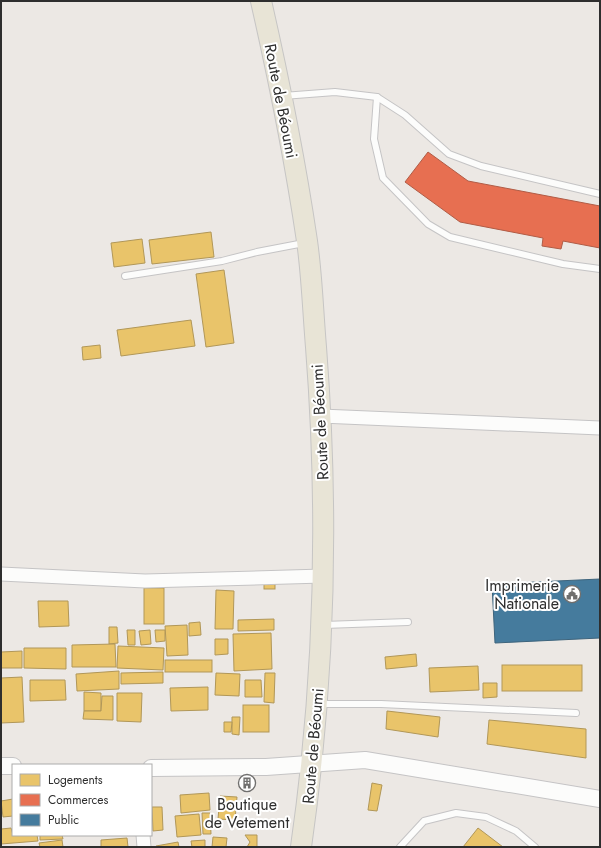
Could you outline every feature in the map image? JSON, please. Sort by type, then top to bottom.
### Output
[{"type":"main road","name":"Route de Béoumi","points":[[261,1],[282,96],[307,242],[321,416],[324,526],[322,625],[313,762],[302,847]]},
{"type":"street","points":[[321,416],[600,428]]},
{"type":"street","points":[[1,574],[146,581],[323,576]]},
{"type":"street","points":[[152,768],[266,767],[313,762],[365,760],[600,799]]},
{"type":"street","points":[[1,766],[12,766]]},
{"type":"street","points":[[143,836],[144,847]]},
{"type":"lane","points":[[282,96],[336,92],[377,97],[405,115],[449,154],[481,166],[600,194]]},
{"type":"lane","points":[[377,97],[374,139],[383,178],[428,224],[450,237],[563,264],[600,269]]},
{"type":"lane","points":[[125,276],[222,261],[307,242]]},
{"type":"lane","points":[[322,625],[408,622]]},
{"type":"lane","points":[[318,704],[381,704],[576,713]]},
{"type":"lane","points":[[400,847],[424,820],[456,813],[486,817],[516,831],[535,847]]},
{"type":"building: Logements","points":[[211,232],[214,257],[152,264],[149,240]]},
{"type":"building: Logements","points":[[142,239],[145,263],[114,267],[111,243]]},
{"type":"building: Logements","points":[[224,270],[234,343],[206,347],[196,274]]},
{"type":"building: Logements","points":[[191,320],[195,346],[121,356],[117,330]]},
{"type":"building: Logements","points":[[100,345],[101,358],[83,360],[82,347]]},
{"type":"building: Logements","points":[[264,582],[275,582],[275,589],[264,589]]},
{"type":"building: Logements","points":[[144,588],[164,588],[164,624],[144,624]]},
{"type":"building: Logements","points":[[216,590],[234,591],[233,629],[215,629]]},
{"type":"building: Logements","points":[[38,601],[68,601],[69,626],[39,627]]},
{"type":"building: Logements","points":[[274,619],[274,630],[238,631],[238,620]]},
{"type":"building: Logements","points":[[200,622],[201,635],[189,636],[189,623]]},
{"type":"building: Logements","points":[[187,625],[188,655],[167,656],[165,626]]},
{"type":"building: Logements","points":[[109,627],[117,627],[118,643],[109,644]]},
{"type":"building: Logements","points":[[127,630],[135,630],[135,645],[128,645]]},
{"type":"building: Logements","points":[[150,630],[151,644],[141,645],[139,631]]},
{"type":"building: Logements","points":[[155,630],[165,630],[165,641],[156,642]]},
{"type":"building: Logements","points":[[271,633],[272,669],[234,671],[233,634]]},
{"type":"building: Logements","points":[[215,639],[228,639],[228,654],[215,655]]},
{"type":"building: Logements","points":[[115,644],[116,667],[72,667],[72,645]]},
{"type":"building: Logements","points":[[118,646],[164,648],[163,670],[117,668]]},
{"type":"building: Logements","points":[[24,648],[66,648],[66,669],[24,668]]},
{"type":"building: Logements","points":[[22,651],[22,668],[1,668],[1,652]]},
{"type":"building: Logements","points":[[416,654],[417,666],[386,669],[385,657]]},
{"type":"building: Logements","points":[[165,660],[212,660],[212,672],[165,672]]},
{"type":"building: Logements","points":[[502,665],[582,665],[582,691],[502,691]]},
{"type":"building: Logements","points":[[478,666],[479,690],[430,692],[429,668]]},
{"type":"building: Logements","points":[[119,671],[119,689],[77,691],[76,674]]},
{"type":"building: Logements","points":[[163,672],[163,683],[121,684],[121,673]]},
{"type":"building: Logements","points":[[216,673],[240,674],[239,696],[215,695]]},
{"type":"building: Logements","points":[[265,673],[275,673],[274,703],[264,702]]},
{"type":"building: Logements","points":[[22,677],[24,722],[1,723],[1,678]]},
{"type":"building: Logements","points":[[30,680],[65,680],[66,700],[30,701]]},
{"type":"building: Logements","points":[[245,680],[261,680],[262,697],[245,697]]},
{"type":"building: Logements","points":[[483,683],[497,683],[497,697],[483,698]]},
{"type":"building: Logements","points":[[208,687],[208,710],[171,711],[170,688]]},
{"type":"building: Logements","points":[[84,692],[101,693],[101,711],[84,711]]},
{"type":"building: Logements","points":[[117,693],[142,693],[141,722],[117,721]]},
{"type":"building: Logements","points":[[102,696],[113,696],[113,720],[83,719],[84,711],[101,711]]},
{"type":"building: Logements","points":[[243,705],[269,705],[269,732],[243,732]]},
{"type":"building: Logements","points":[[387,711],[440,717],[438,737],[386,729]]},
{"type":"building: Logements","points":[[232,717],[240,717],[239,735],[232,734]]},
{"type":"building: Logements","points":[[489,720],[586,729],[586,758],[487,744]]},
{"type":"building: Logements","points":[[224,722],[232,722],[231,732],[224,732]]},
{"type":"building: Logements","name":"Boutique de Vetement","points":[[240,780],[254,780],[254,787],[241,787]]},
{"type":"building: Logements","points":[[372,783],[382,785],[377,811],[368,810]]},
{"type":"building: Logements","points":[[209,793],[210,810],[181,813],[180,795]]},
{"type":"building: Logements","points":[[220,796],[237,797],[235,820],[218,819]]},
{"type":"building: Logements","points":[[12,799],[12,816],[3,817],[1,801]]},
{"type":"building: Logements","points":[[152,807],[162,807],[163,830],[153,831]]},
{"type":"building: Logements","points":[[202,813],[210,813],[211,834],[203,834]]},
{"type":"building: Logements","points":[[199,814],[201,835],[177,837],[175,816]]},
{"type":"building: Logements","points":[[11,828],[12,836],[37,836],[38,841],[1,844],[1,829]]},
{"type":"building: Logements","points":[[478,828],[503,847],[463,847]]},
{"type":"building: Logements","points":[[245,835],[257,835],[257,847],[247,847],[250,842]]},
{"type":"building: Logements","points":[[40,836],[62,836],[63,839],[40,840]]},
{"type":"building: Logements","points":[[213,837],[227,838],[226,847],[212,847]]},
{"type":"building: Logements","points":[[127,838],[128,847],[101,847],[101,840]]},
{"type":"building: Logements","points":[[62,840],[63,847],[40,847],[39,843]]},
{"type":"building: Logements","points":[[205,840],[205,847],[192,847],[191,841]]},
{"type":"building: Logements","points":[[178,842],[179,847],[156,847],[156,846]]},
{"type":"building: Commerces","points":[[428,152],[468,181],[600,206],[600,248],[563,241],[561,249],[542,246],[543,238],[460,222],[405,182]]},
{"type":"building: Public","points":[[600,579],[600,638],[495,643],[492,584]]},
{"type":"place","name":"Imprimerie Nationale","points":[[572,594]]},
{"type":"place","name":"Boutique de Vetement","points":[[247,783]]}]
